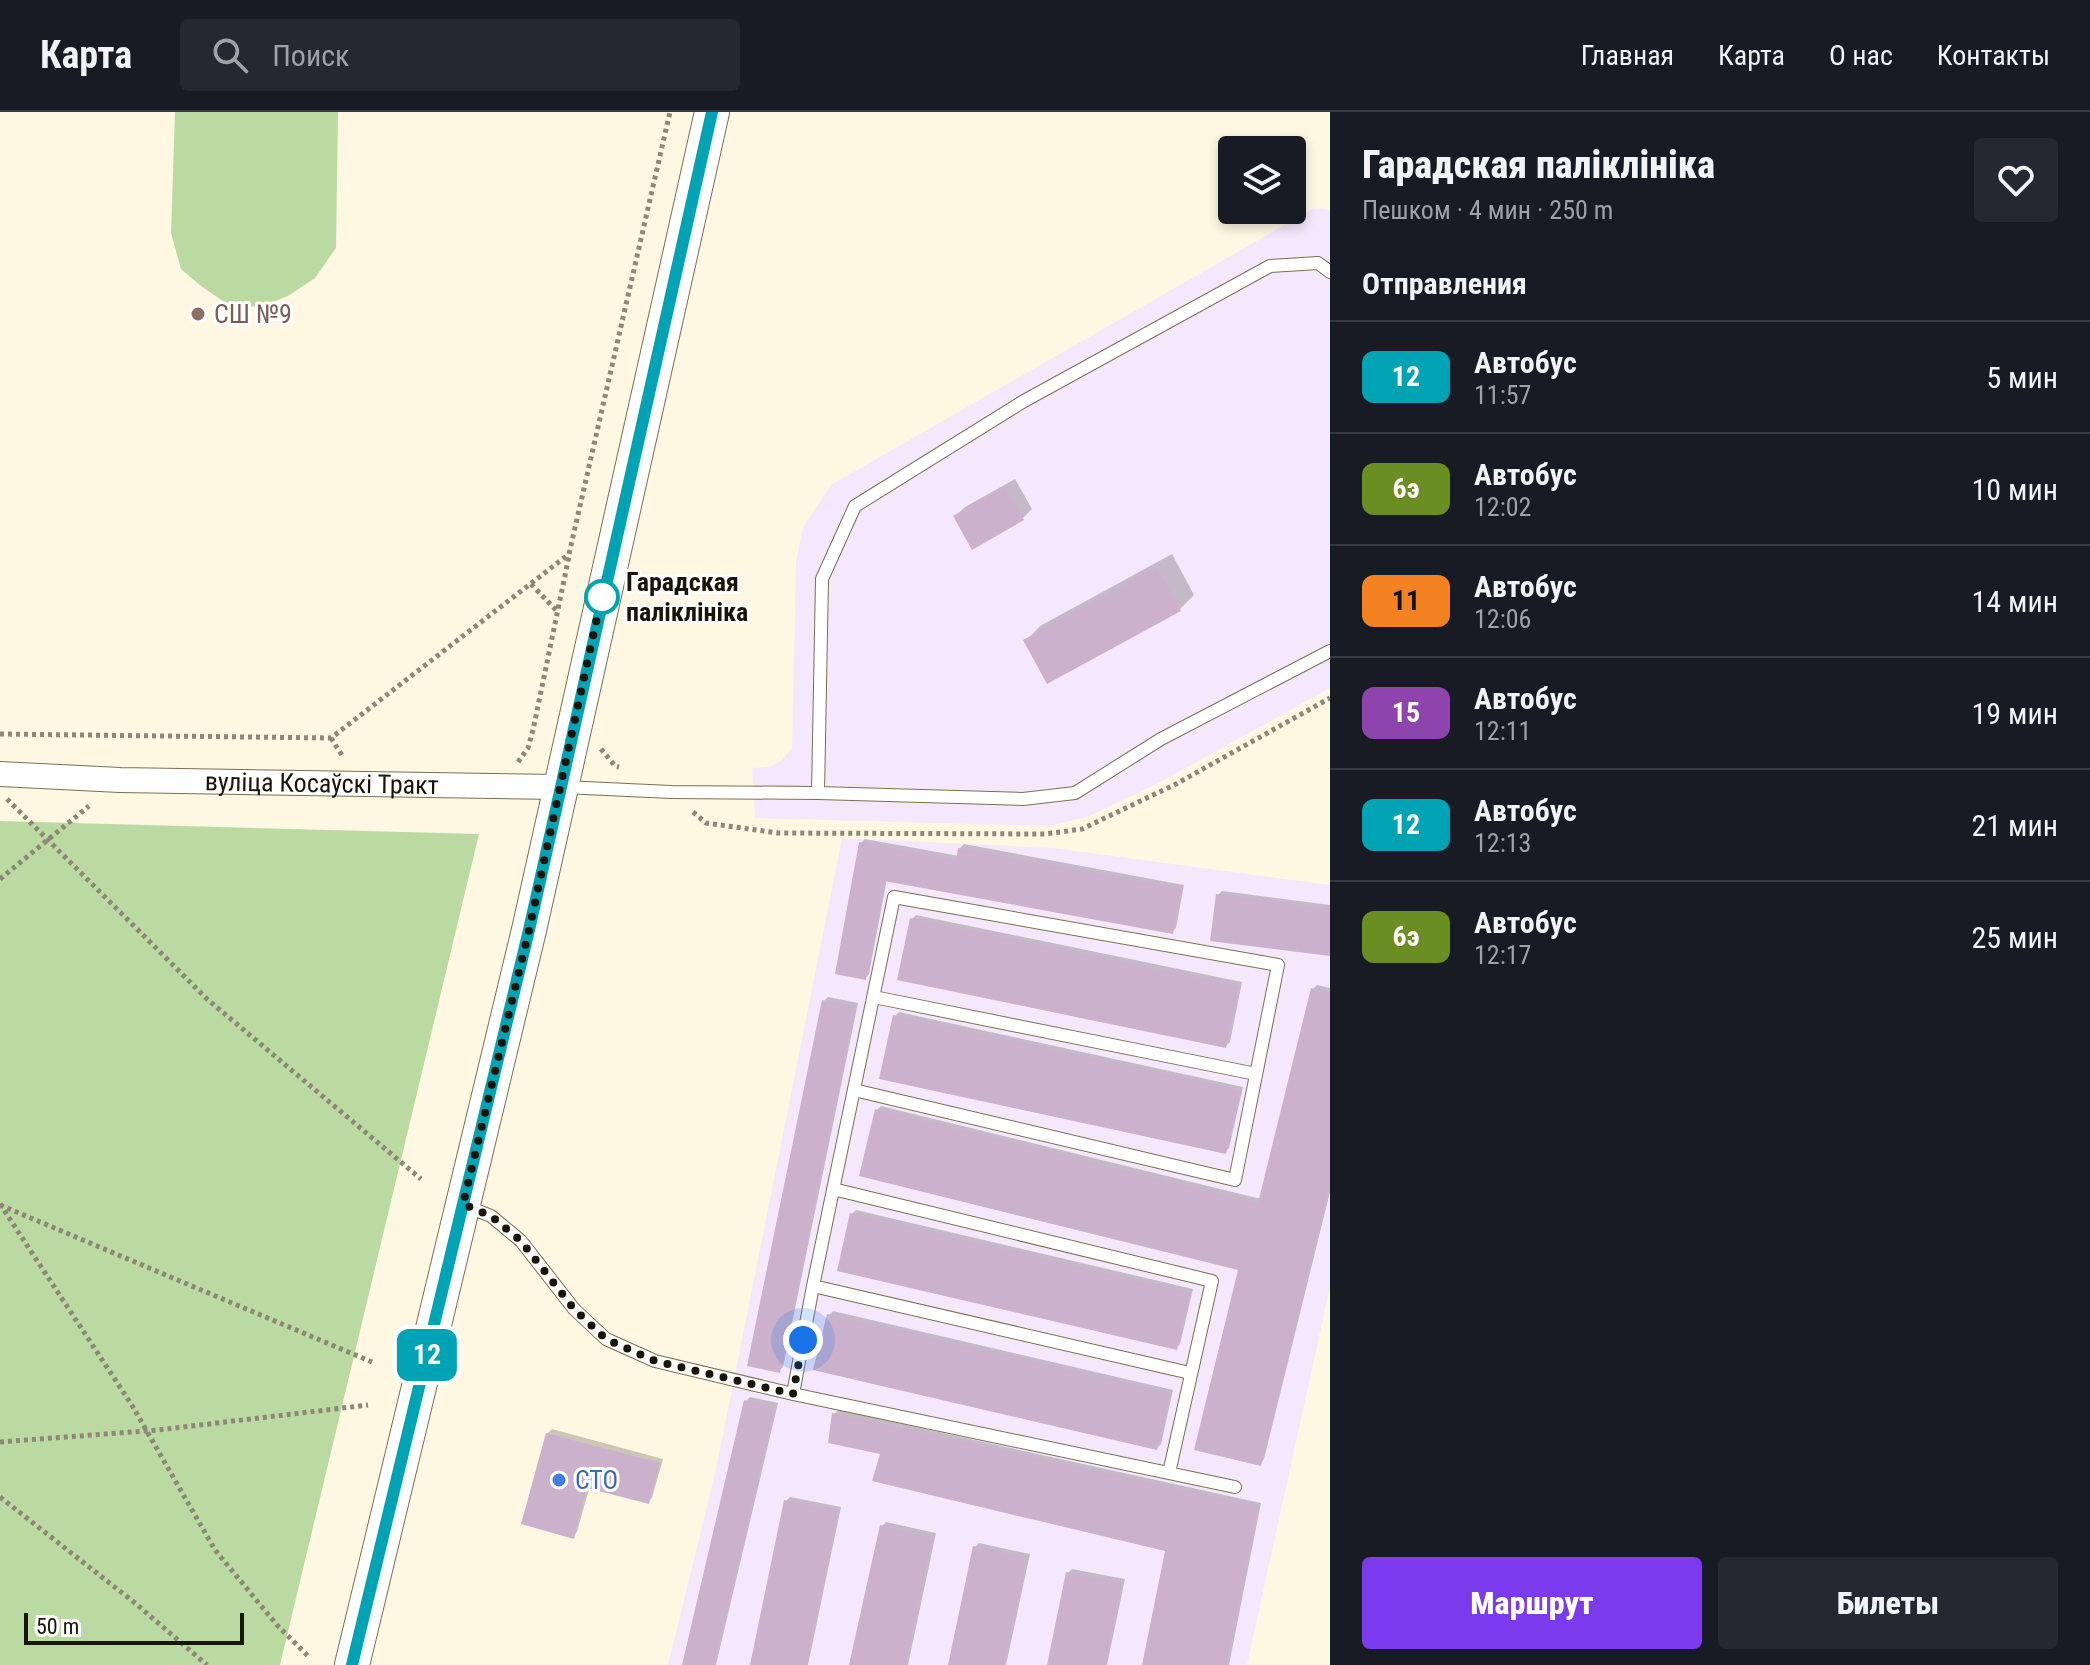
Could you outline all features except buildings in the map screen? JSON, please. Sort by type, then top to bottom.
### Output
[{"type":"main road","points":[[352,1665],[529,930],[712,112]]},
{"type":"street","name":"вуліца Косаўскі Тракт","points":[[0,774],[120,780],[559,787]]},
{"type":"lane","points":[[818,793],[822,579],[855,506],[1024,401],[1270,266],[1318,263],[1330,272]]},
{"type":"lane","points":[[559,787],[1023,799],[1075,793],[1161,739],[1330,651]]},
{"type":"lane","points":[[793,1394],[813,1286],[894,897],[1278,965],[1235,1180],[854,1090]]},
{"type":"lane","points":[[874,997],[1256,1074]]},
{"type":"lane","points":[[833,1189],[1212,1281],[1169,1473]]},
{"type":"lane","points":[[463,1204],[491,1216],[521,1241],[574,1309],[606,1339],[655,1361],[793,1394],[1235,1487]]},
{"type":"lane","points":[[813,1286],[1190,1373]]},
{"type":"path","points":[[506,768],[516,763],[528,748],[670,112]]},
{"type":"path","points":[[0,734],[331,738],[569,554]]},
{"type":"path","points":[[531,584],[557,612]]},
{"type":"path","points":[[331,738],[348,766]]},
{"type":"path","points":[[597,738],[602,754],[615,766],[625,769]]},
{"type":"path","points":[[0,879],[120,780]]},
{"type":"path","points":[[0,793],[207,999],[421,1179]]},
{"type":"path","points":[[0,1204],[372,1362]]},
{"type":"path","points":[[0,1204],[133,1407],[215,1550],[277,1625],[309,1657]]},
{"type":"path","points":[[0,1442],[158,1430],[368,1405]]},
{"type":"path","points":[[0,1497],[135,1603],[207,1665]]},
{"type":"shaded area","points":[[1314,208],[1330,210],[1330,688],[1155,785],[1087,817],[1049,826],[755,818],[752,768],[780,762],[792,748],[796,561],[803,527],[831,485],[1286,224],[1306,224],[1306,213]]},
{"type":"shaded area","points":[[842,838],[1053,848],[1330,885],[1330,1287],[1247,1665],[668,1665],[716,1469]]},
{"type":"green space","points":[[175,112],[338,112],[336,248],[315,278],[288,296],[261,307],[229,305],[181,269],[171,233]]},
{"type":"green space","points":[[0,821],[479,834],[280,1665],[0,1665]]},
{"type":"bus line","name":"12","points":[[352,1665],[529,930],[712,112]]},
{"type":"place","name":"СШ №9","points":[[198,314]]},
{"type":"place","name":"Гарадская паліклініка","points":[[602,597]]},
{"type":"place","name":"СТО","points":[[559,1480]]},
{"type":"route","points":[[602,597],[529,930],[463,1204],[491,1216],[521,1241],[574,1309],[606,1339],[655,1361],[793,1394],[803,1340]]}]
